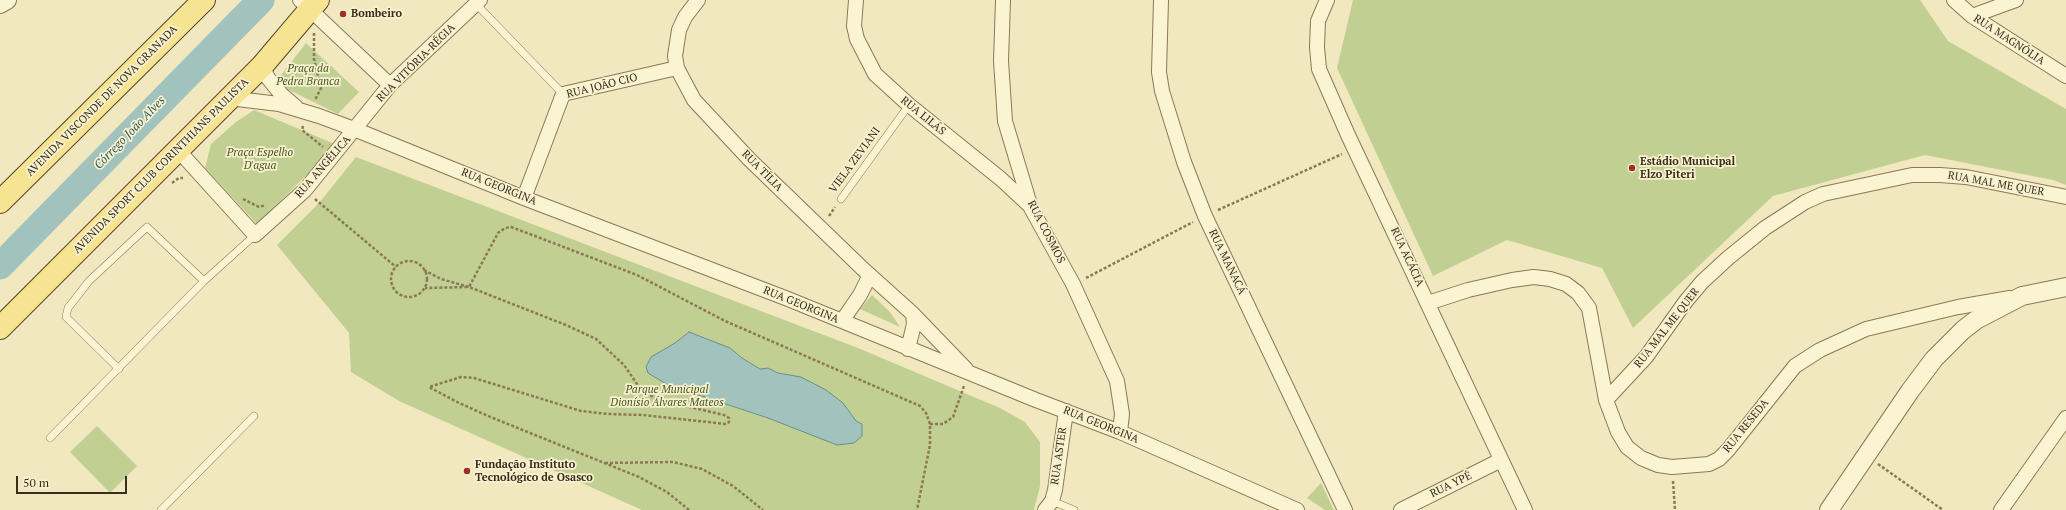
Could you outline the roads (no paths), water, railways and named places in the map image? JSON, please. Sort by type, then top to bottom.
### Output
[{"type":"main road","name":"AVENIDA VISCONDE DE NOVA GRANADA","points":[[0,202],[204,0]]},
{"type":"main road","name":"AVENIDA SPORT CLUB CORINTHIANS PAULISTA","points":[[0,328],[262,66],[308,4]]},
{"type":"street","points":[[0,4],[7,0]]},
{"type":"street","name":"RUA TÍLIA","points":[[698,0],[685,18],[679,30],[675,56],[677,68],[686,89],[708,117],[820,228],[913,314],[968,372]]},
{"type":"street","name":"RUA LILÁS","points":[[856,0],[854,26],[865,55],[875,74],[909,105],[1001,179],[1031,208]]},
{"type":"street","name":"RUA COSMOS","points":[[1003,0],[1001,61],[1005,121],[1031,208],[1073,284],[1117,381],[1122,414],[1120,432]]},
{"type":"street","name":"RUA MANACÁ","points":[[1161,0],[1159,72],[1161,85],[1184,162],[1205,216],[1345,510]]},
{"type":"street","name":"RUA ACÁCIA","points":[[1327,0],[1318,21],[1317,47],[1319,69],[1348,135],[1525,510]]},
{"type":"street","name":"RUA MAGNÓLIA","points":[[1954,0],[1972,16],[2066,76]]},
{"type":"street","points":[[1972,16],[2016,0]]},
{"type":"street","name":"RUA VITÓRIA-RÉGIA","points":[[354,130],[390,85],[478,2]]},
{"type":"street","points":[[308,4],[390,85]]},
{"type":"street","name":"RUA GEORGINA","points":[[262,66],[268,78],[281,94],[300,110]]},
{"type":"street","name":"RUA JOÃO CIO","points":[[524,198],[563,94],[677,68]]},
{"type":"street","name":"RUA GEORGINA","points":[[229,98],[263,102],[300,110],[354,130],[524,198],[842,321],[1120,432],[1297,510]]},
{"type":"street","name":"RUA ANGÉLICA","points":[[255,235],[305,190],[354,130]]},
{"type":"street","points":[[178,150],[255,235]]},
{"type":"street","name":"RUA MAL ME QUER","points":[[1606,400],[1646,357],[1686,301],[1702,282],[1728,258],[1765,228],[1805,202],[1823,194],[1912,175],[1940,175],[1966,177],[2066,197]]},
{"type":"street","points":[[842,321],[860,295],[870,275]]},
{"type":"street","name":"RUA RESEDA","points":[[1428,303],[1468,290],[1512,280],[1534,277],[1550,279],[1566,284],[1578,293],[1589,308],[1606,400],[1618,432],[1627,447],[1641,458],[1658,465],[1672,467],[1709,464],[1719,459],[1728,450],[1795,366],[1820,350],[1866,329],[1958,307],[2022,296]]},
{"type":"street","points":[[1829,510],[1865,454],[1910,391],[1946,346],[1963,330],[1976,320],[2022,296],[2066,287]]},
{"type":"street","points":[[908,348],[914,324],[913,314]]},
{"type":"street","name":"RUA ASTER","points":[[1049,506],[1059,467],[1066,411]]},
{"type":"street","points":[[2001,510],[2066,418]]},
{"type":"street","name":"RUA YPÊ","points":[[1401,510],[1501,460]]},
{"type":"lane","points":[[478,2],[563,94]]},
{"type":"lane","name":"VIELA ZEVIANI","points":[[841,199],[909,105]]},
{"type":"lane","points":[[119,369],[66,317],[68,308],[89,281],[147,227],[204,281]]},
{"type":"lane","points":[[50,438],[204,281],[255,235]]},
{"type":"lane","points":[[161,510],[254,416]]},
{"type":"lane","points":[[1049,506],[1074,510]]},
{"type":"water","points":[[689,332],[730,348],[742,358],[760,369],[768,368],[778,373],[801,377],[826,390],[843,403],[856,421],[862,424],[862,436],[854,443],[837,445],[768,418],[668,385],[648,373],[646,367],[651,357],[675,343]]},
{"type":"waterway","name":"Córrego João Alves","points":[[0,266],[261,0]]},
{"type":"place","name":"Bombeiro","points":[[343,14]]},
{"type":"place","name":"Estádio Municipal Elzo Piteri","points":[[1632,168]]},
{"type":"place","name":"Fundação Instituto Tecnológico de Osasco","points":[[467,471]]},
{"type":"park label","name":"Praça da Pedra Branca","points":[[308,75]]},
{"type":"park label","name":"Praça Espelho D'agua","points":[[260,159]]},
{"type":"park label","name":"Parque Municipal Dionísio Álvares Mateos","points":[[667,396]]}]
